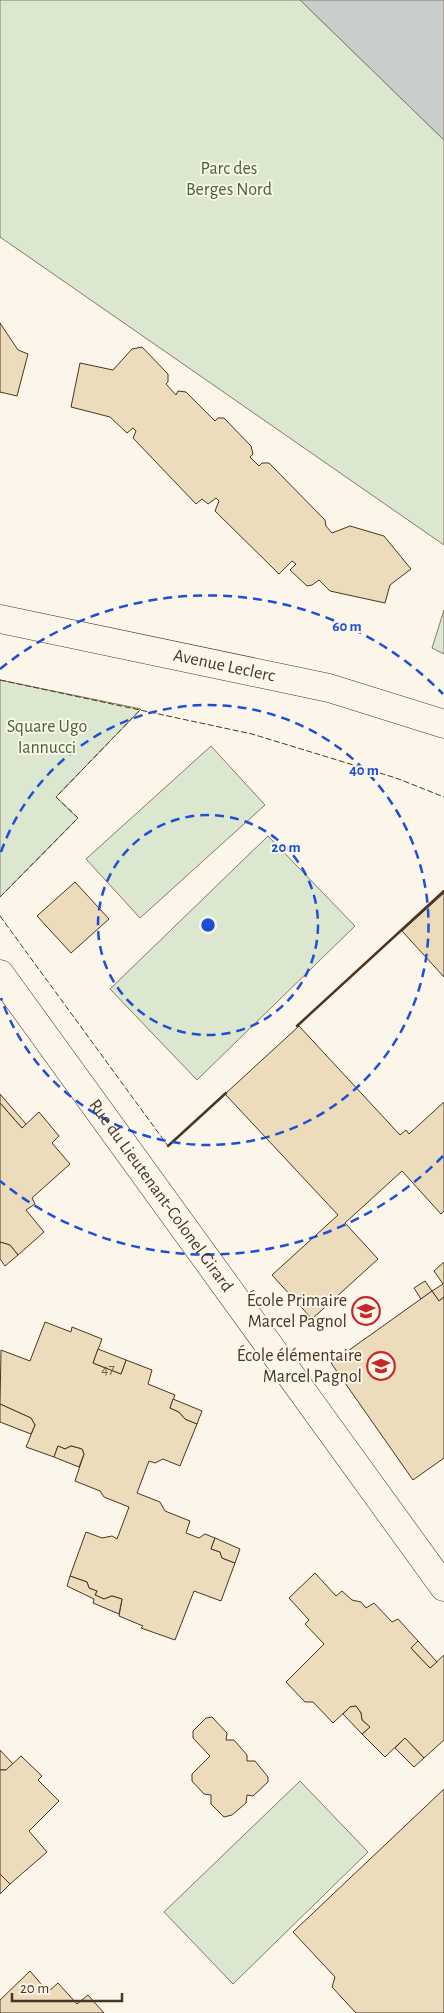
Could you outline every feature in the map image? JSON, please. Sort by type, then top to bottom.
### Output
[{"type":"street","name":"Avenue Leclerc","points":[[0,619],[330,688],[444,724]]},
{"type":"street","name":"Rue du Lieutenant-Colonel Girard","points":[[0,974],[444,1587]]},
{"type":"green space","name":"Parc des Berges Nord","points":[[0,0],[300,0],[444,140],[444,545],[0,237]]},
{"type":"green space","points":[[444,610],[444,654],[432,648]]},
{"type":"green space","name":"Square Ugo Iannucci","points":[[0,680],[141,709],[56,797],[78,818],[0,897]]},
{"type":"green space","points":[[211,746],[265,805],[140,918],[86,859]]},
{"type":"green space","points":[[268,836],[355,926],[197,1080],[110,989]]},
{"type":"green space","points":[[300,1781],[368,1852],[233,1984],[164,1912]]},
{"type":"shaded area","points":[[300,0],[444,0],[444,140]]},
{"type":"building","points":[[0,323],[18,350],[28,354],[17,396],[0,392]]},
{"type":"building","points":[[142,347],[168,374],[168,382],[166,384],[176,395],[178,391],[186,392],[215,421],[218,418],[224,418],[251,446],[253,454],[250,457],[259,466],[262,463],[269,463],[325,520],[326,526],[332,533],[350,526],[384,536],[411,569],[390,585],[385,603],[330,591],[319,580],[307,586],[290,570],[296,564],[292,561],[279,574],[215,511],[219,501],[216,498],[208,504],[202,499],[196,504],[133,438],[136,431],[133,428],[127,433],[110,417],[71,407],[80,363],[113,370],[132,349]]},
{"type":"building","points":[[75,882],[109,919],[71,953],[37,916]]},
{"type":"building","points":[[444,893],[444,977],[402,931]]},
{"type":"building","points":[[299,1026],[400,1135],[406,1130],[409,1134],[444,1102],[444,1211],[441,1214],[402,1171],[345,1223],[378,1259],[312,1319],[272,1275],[338,1215],[225,1094]]},
{"type":"building","points":[[0,1094],[26,1124],[22,1128],[0,1103]]},
{"type":"building","points":[[0,1103],[22,1128],[39,1112],[59,1136],[52,1143],[70,1164],[32,1198],[35,1204],[26,1210],[44,1232],[18,1255],[10,1245],[0,1242]]},
{"type":"building","points":[[0,1242],[10,1245],[18,1255],[5,1266],[0,1259]]},
{"type":"building","points":[[444,1262],[444,1297],[439,1301],[432,1291],[443,1284],[434,1271]]},
{"type":"building","points":[[425,1281],[432,1291],[421,1299],[414,1288]]},
{"type":"building","points":[[432,1291],[439,1301],[444,1297],[444,1458],[413,1480],[331,1363]]},
{"type":"building","points":[[45,1322],[71,1332],[72,1327],[102,1339],[93,1363],[121,1374],[126,1360],[152,1370],[148,1384],[175,1395],[170,1408],[179,1412],[185,1419],[197,1424],[180,1466],[163,1459],[155,1463],[149,1461],[137,1493],[160,1502],[165,1511],[190,1521],[186,1533],[199,1538],[205,1534],[215,1538],[211,1549],[220,1552],[222,1558],[235,1563],[221,1601],[194,1591],[175,1640],[141,1628],[143,1626],[119,1616],[122,1599],[112,1596],[104,1599],[95,1595],[97,1591],[89,1588],[87,1582],[70,1576],[86,1532],[102,1538],[112,1536],[117,1539],[129,1507],[104,1497],[100,1491],[75,1481],[84,1454],[82,1449],[71,1446],[65,1449],[58,1446],[54,1457],[26,1447],[35,1425],[31,1418],[0,1404],[1,1350],[30,1361]]},
{"type":"building","points":[[98,1349],[126,1360],[121,1374],[93,1363]]},
{"type":"building","points":[[173,1399],[202,1411],[197,1424],[185,1419],[179,1412],[170,1408]]},
{"type":"building","points":[[0,1404],[31,1418],[35,1425],[31,1434],[0,1422]]},
{"type":"building","points":[[58,1446],[65,1449],[71,1446],[82,1449],[84,1454],[79,1467],[54,1457]]},
{"type":"building","points":[[215,1538],[240,1549],[235,1563],[222,1558],[220,1552],[211,1549]]},
{"type":"building","points":[[315,1573],[336,1596],[342,1591],[352,1600],[361,1602],[366,1608],[374,1603],[392,1622],[398,1619],[418,1641],[411,1648],[430,1668],[444,1655],[444,1740],[424,1758],[405,1738],[385,1757],[362,1734],[370,1727],[362,1720],[361,1713],[356,1706],[350,1707],[333,1723],[313,1702],[305,1702],[286,1682],[324,1644],[305,1624],[309,1620],[289,1598]]},
{"type":"building","points":[[70,1576],[87,1582],[89,1588],[97,1591],[95,1595],[104,1599],[112,1596],[122,1599],[119,1614],[93,1603],[94,1599],[67,1586]]},
{"type":"building","points":[[418,1641],[437,1662],[430,1668],[411,1648]]},
{"type":"building","points":[[356,1706],[361,1713],[362,1720],[370,1727],[362,1734],[343,1714],[350,1707]]},
{"type":"building","points":[[212,1717],[227,1733],[226,1740],[234,1740],[247,1755],[247,1761],[255,1761],[268,1777],[268,1782],[253,1796],[247,1795],[246,1803],[232,1815],[224,1817],[211,1804],[211,1795],[204,1794],[192,1781],[192,1774],[210,1756],[193,1738],[193,1731],[206,1718]]},
{"type":"building","points":[[405,1738],[424,1758],[414,1767],[395,1748]]},
{"type":"building","points":[[0,1750],[13,1764],[6,1770],[0,1770]]},
{"type":"building","points":[[21,1756],[42,1776],[38,1780],[59,1801],[29,1831],[47,1852],[10,1884],[0,1874],[0,1770],[6,1770]]},
{"type":"building","points":[[444,1789],[444,2013],[356,2013],[332,1987],[335,1977],[293,1932]]},
{"type":"building","points":[[0,1874],[10,1884],[0,1894]]},
{"type":"building","points":[[30,1971],[48,1992],[58,1983],[77,2004],[88,1995],[104,2013],[0,2013],[0,2000]]},
{"type":"fence","points":[[0,680],[252,734],[396,778],[444,797]]},
{"type":"fence","points":[[0,897],[78,818],[56,797],[141,709]]},
{"type":"fence","points":[[0,916],[168,1146]]},
{"type":"wall","points":[[297,1026],[444,891]]},
{"type":"wall","points":[[168,1146],[226,1093]]},
{"type":"place","name":"École Primaire Marcel Pagnol","points":[[366,1311]]},
{"type":"place","name":"École élémentaire Marcel Pagnol","points":[[381,1366]]}]
